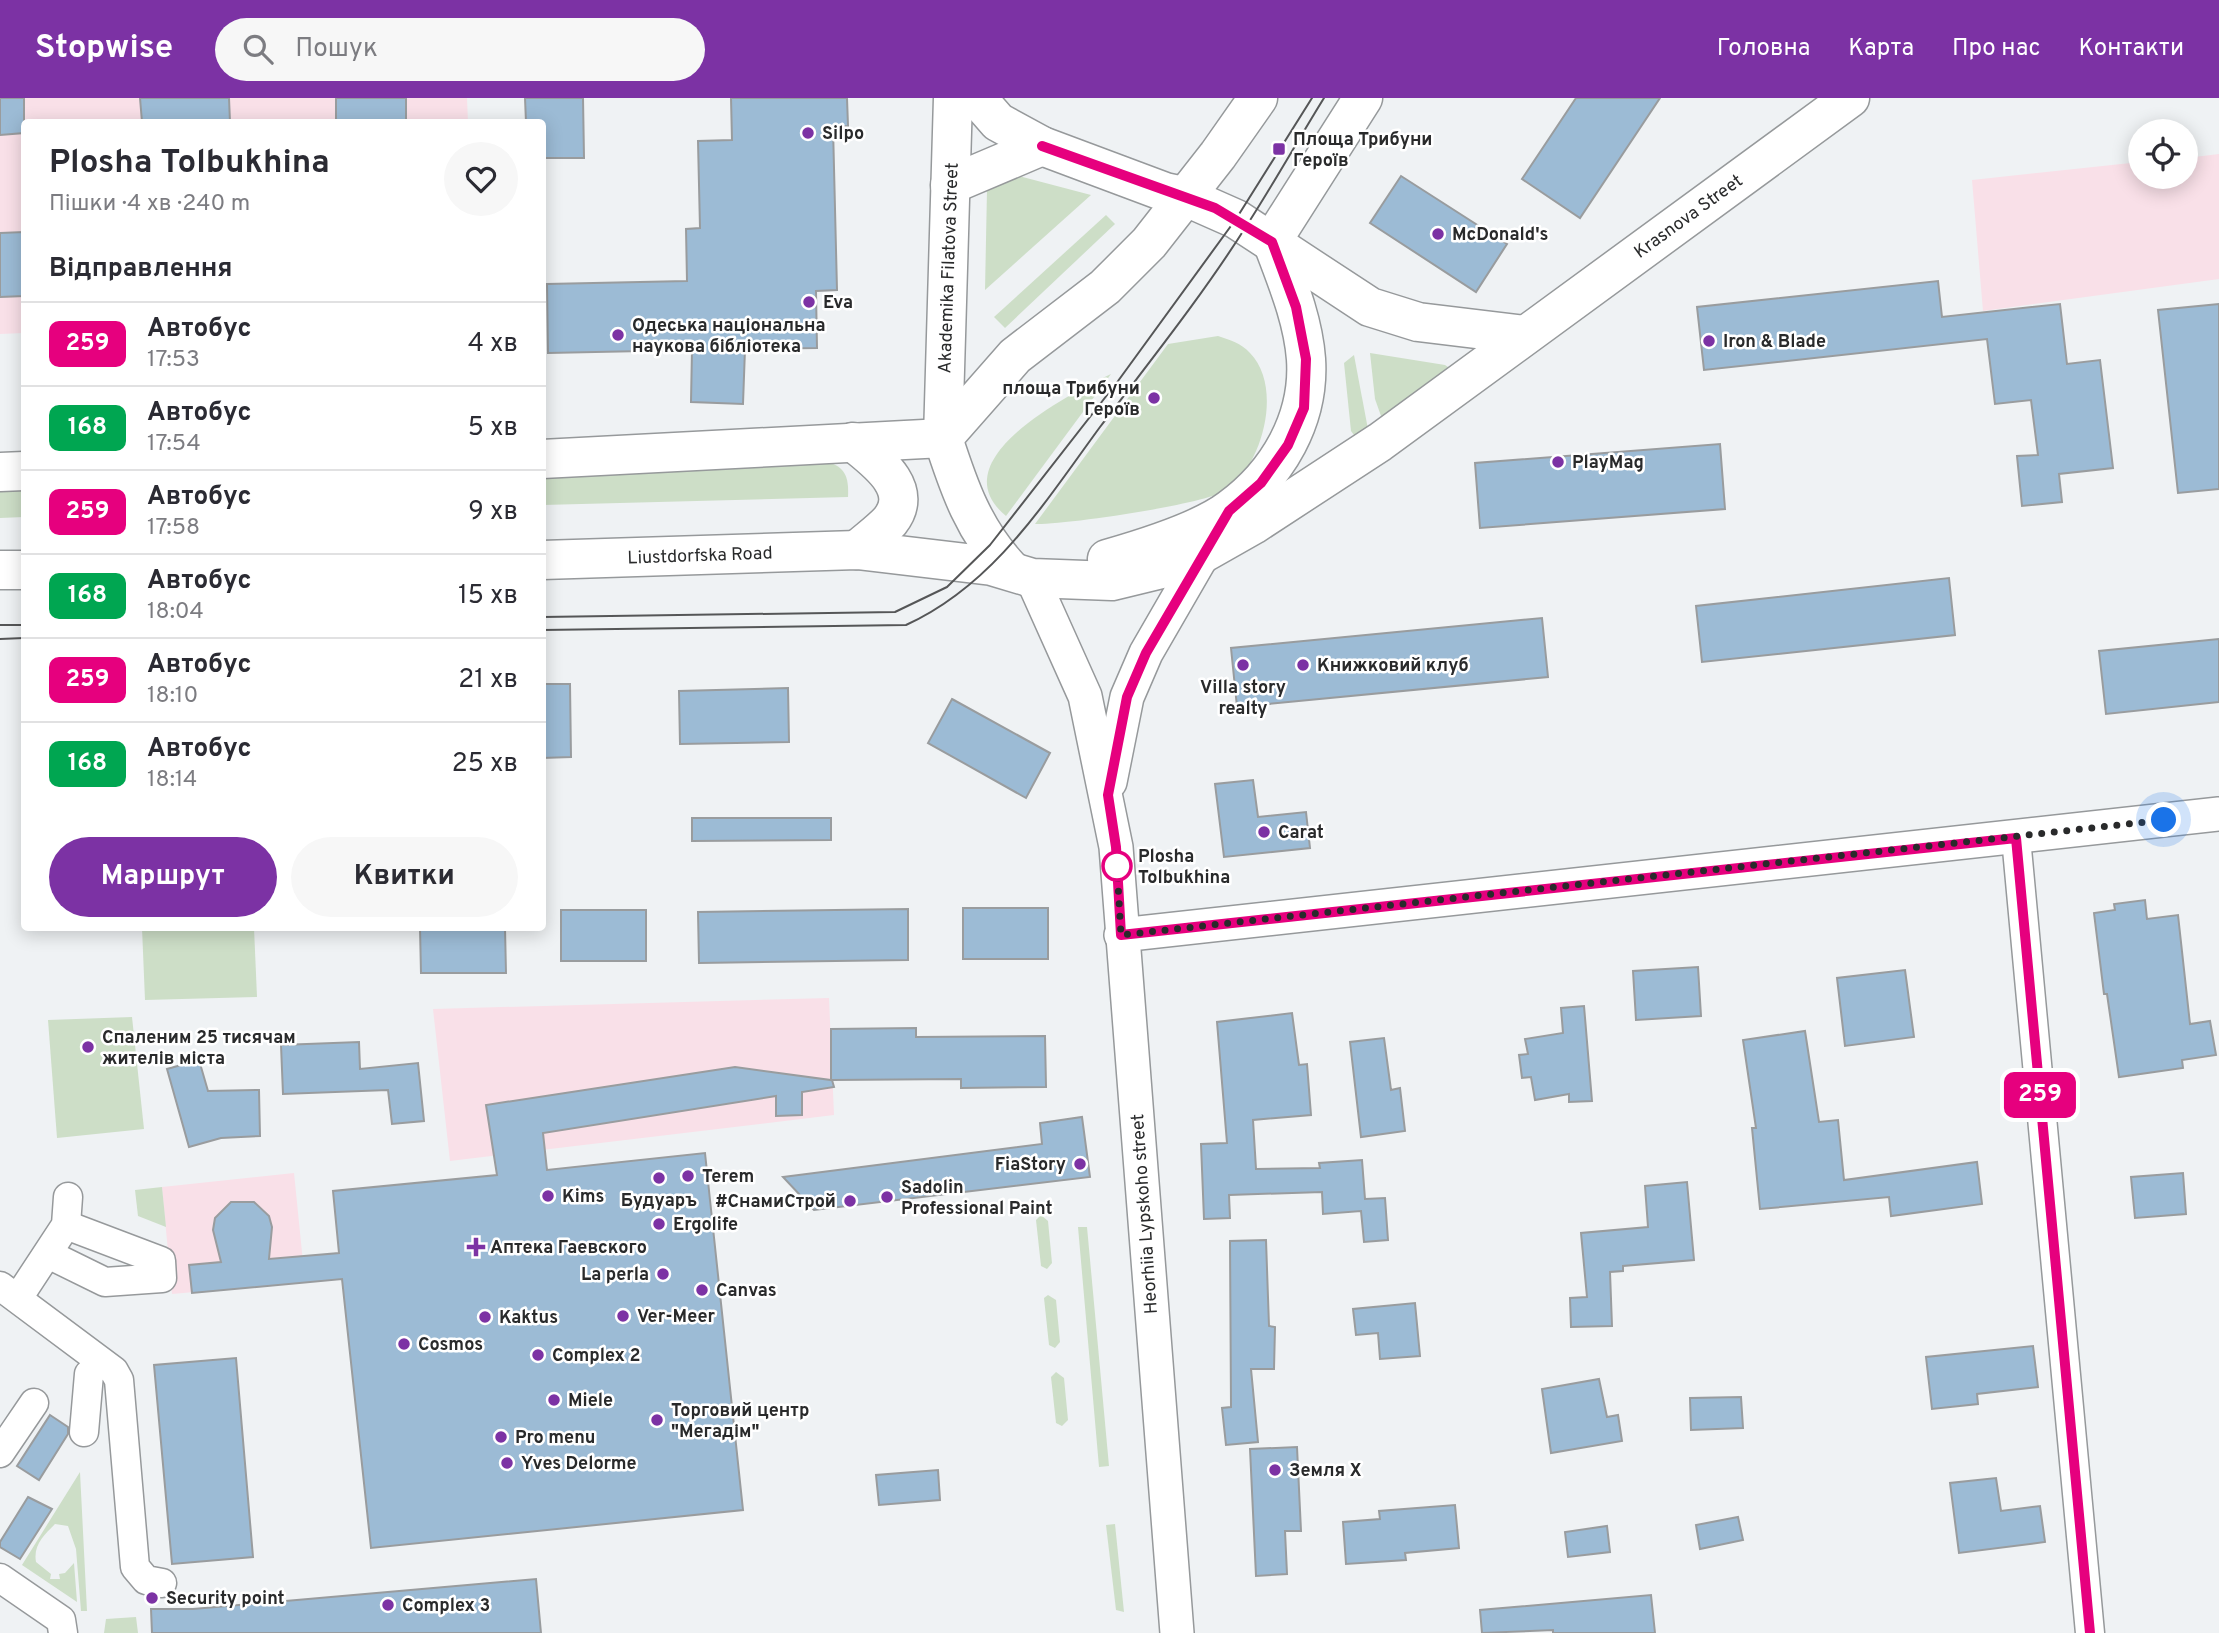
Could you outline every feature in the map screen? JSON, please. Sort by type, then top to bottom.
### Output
[{"type":"main road","name":"Akademika Filatova Street","points":[[943,438],[953,98]]},
{"type":"main road","points":[[977,98],[998,121],[1042,146],[1165,192],[1184,196],[1252,229],[1370,307],[1418,322],[1525,335]]},
{"type":"main road","points":[[546,458],[943,438],[1015,356],[1105,287],[1149,243],[1218,155],[1258,98]]},
{"type":"main road","points":[[1252,229],[1363,98]]},
{"type":"main road","name":"Krasnova Street","points":[[1203,553],[1253,525],[1340,468],[1850,98]]},
{"type":"main road","points":[[950,185],[1042,146]]},
{"type":"main road","points":[[1011,564],[1111,558],[1169,538],[1229,511],[1261,483],[1288,445],[1304,408],[1303,346],[1296,307],[1252,229]]},
{"type":"main road","points":[[943,438],[964,503],[1011,564],[1112,581],[1186,563],[1203,553]]},
{"type":"main road","points":[[853,442],[885,468],[895,483],[898,500],[891,519],[857,550]]},
{"type":"main road","points":[[0,471],[21,471]]},
{"type":"main road","name":"Liustdorfska Road","points":[[546,560],[857,550],[1011,564]]},
{"type":"main road","points":[[0,570],[21,570]]},
{"type":"street","name":"Heorhiia Lypskoho street","points":[[1108,795],[1127,697],[1146,653],[1229,511]]},
{"type":"street","name":"Heorhiia Lypskoho street","points":[[1011,564],[1085,696],[1108,795],[1116,847],[1177,1633]]},
{"type":"street","points":[[1121,935],[2219,814]]},
{"type":"street","points":[[2016,838],[2090,1633]]},
{"type":"street","points":[[68,1197],[66,1225],[48,1254],[9,1292],[94,1365],[119,1380],[135,1567],[146,1580],[162,1583]]},
{"type":"street","points":[[48,1254],[105,1282],[162,1278],[161,1261],[66,1225]]},
{"type":"street","points":[[70,1406],[94,1365]]},
{"type":"street","points":[[84,1432],[94,1365]]},
{"type":"street","points":[[0,1453],[34,1403]]},
{"type":"street","points":[[0,1578],[61,1620],[63,1633]]},
{"type":"shaded area","points":[[0,98],[467,98],[468,119],[21,119],[21,333],[0,334]]},
{"type":"shaded area","points":[[2219,154],[2219,279],[1983,311],[1972,180],[2128,163],[2128,189],[2198,189],[2198,157]]},
{"type":"shaded area","points":[[829,998],[834,1115],[450,1161],[433,1009]]},
{"type":"shaded area","points":[[294,1173],[305,1282],[172,1294],[162,1187]]},
{"type":"green space","points":[[1007,173],[1091,195],[985,290],[987,190],[991,180]]},
{"type":"green space","points":[[1106,215],[1115,224],[1005,328],[994,317]]},
{"type":"green space","points":[[1218,336],[1239,344],[1250,353],[1260,367],[1265,385],[1265,424],[1251,461],[1241,477],[1229,489],[1194,501],[1104,517],[1035,524],[1168,344]]},
{"type":"green space","points":[[1370,353],[1445,365],[1451,369],[1386,430],[1375,399]]},
{"type":"green space","points":[[1354,355],[1370,440],[1357,439],[1351,431],[1344,363]]},
{"type":"green space","points":[[1111,374],[1006,516],[989,495],[988,473],[999,452],[1042,413]]},
{"type":"green space","points":[[824,461],[837,466],[844,473],[848,483],[848,497],[546,505],[546,472]]},
{"type":"green space","points":[[21,489],[21,517],[0,518],[0,490]]},
{"type":"green space","points":[[142,931],[254,931],[257,997],[145,1000]]},
{"type":"green space","points":[[132,1017],[144,1129],[57,1138],[48,1020]]},
{"type":"green space","points":[[162,1187],[166,1227],[138,1216],[135,1190]]},
{"type":"green space","points":[[1041,1215],[1048,1221],[1052,1263],[1047,1269],[1041,1266],[1036,1220]]},
{"type":"green space","points":[[1078,1227],[1087,1227],[1109,1466],[1099,1467]]},
{"type":"green space","points":[[1048,1295],[1056,1300],[1060,1342],[1055,1348],[1049,1345],[1044,1298]]},
{"type":"green space","points":[[1056,1372],[1064,1378],[1068,1420],[1062,1426],[1056,1423],[1051,1377]]},
{"type":"green space","points":[[80,1472],[87,1611],[81,1611],[76,1549],[68,1526],[55,1524],[47,1532],[36,1550],[36,1562],[51,1574],[50,1579],[60,1579],[59,1574],[65,1573],[74,1563],[77,1602],[22,1565]]},
{"type":"green space","points":[[1115,1524],[1124,1612],[1116,1610],[1106,1525]]},
{"type":"green space","points":[[136,1617],[138,1633],[104,1633],[106,1619]]},
{"type":"building","points":[[0,98],[24,98],[21,133],[0,135]]},
{"type":"building","points":[[140,98],[229,98],[230,119],[142,119]]},
{"type":"building","points":[[336,98],[406,98],[406,119],[336,119]]},
{"type":"building","points":[[525,98],[583,98],[584,158],[546,158],[546,119],[526,119]]},
{"type":"building","points":[[731,98],[847,98],[848,126],[833,127],[837,290],[816,291],[817,348],[745,349],[743,404],[691,402],[692,350],[548,353],[547,284],[687,281],[686,229],[700,228],[698,141],[732,140]]},
{"type":"building","points":[[1576,98],[1660,98],[1580,218],[1522,179]]},
{"type":"building","name":"McDonald's","points":[[1401,176],[1507,244],[1476,292],[1370,223]]},
{"type":"building","points":[[21,232],[21,296],[0,297],[0,233]]},
{"type":"building","points":[[1938,281],[1942,317],[2060,304],[2067,364],[2100,360],[2113,468],[2059,474],[2062,502],[2022,506],[2017,456],[2038,455],[2031,400],[1995,404],[1987,339],[1704,370],[1697,307]]},
{"type":"building","points":[[2219,304],[2219,489],[2178,493],[2158,310]]},
{"type":"building","points":[[1720,444],[1725,509],[1480,528],[1475,463]]},
{"type":"building","points":[[1949,578],[1955,635],[1702,662],[1696,606]]},
{"type":"building","points":[[1542,618],[1548,677],[1237,707],[1231,648]]},
{"type":"building","points":[[2219,639],[2219,702],[2106,714],[2099,651]]},
{"type":"building","points":[[546,684],[570,684],[571,757],[546,758]]},
{"type":"building","points":[[788,688],[789,742],[680,744],[679,691]]},
{"type":"building","points":[[952,699],[1050,753],[1026,798],[928,743]]},
{"type":"building","name":"Carat","points":[[1253,780],[1258,817],[1306,812],[1310,848],[1224,857],[1215,784]]},
{"type":"building","points":[[692,818],[831,818],[831,840],[692,841]]},
{"type":"building","points":[[2145,900],[2147,919],[2178,915],[2190,1024],[2210,1021],[2216,1055],[2182,1060],[2183,1068],[2119,1077],[2107,994],[2104,994],[2094,913],[2115,910],[2114,904]]},
{"type":"building","points":[[963,908],[1048,908],[1048,959],[963,959]]},
{"type":"building","points":[[908,909],[908,960],[699,963],[698,912]]},
{"type":"building","points":[[561,910],[646,910],[646,961],[561,961]]},
{"type":"building","points":[[420,931],[505,931],[506,973],[421,973]]},
{"type":"building","points":[[1698,967],[1701,1016],[1636,1020],[1633,971]]},
{"type":"building","points":[[1905,970],[1914,1037],[1845,1046],[1837,978]]},
{"type":"building","points":[[1584,1006],[1592,1101],[1569,1102],[1569,1094],[1535,1100],[1531,1077],[1522,1078],[1519,1055],[1528,1054],[1525,1039],[1563,1033],[1561,1008]]},
{"type":"building","points":[[1292,1013],[1299,1065],[1307,1064],[1311,1115],[1253,1120],[1256,1169],[1320,1168],[1319,1163],[1362,1160],[1365,1199],[1385,1198],[1388,1240],[1364,1242],[1361,1211],[1323,1214],[1322,1192],[1229,1195],[1230,1218],[1204,1219],[1201,1144],[1227,1143],[1217,1022]]},
{"type":"building","name":"Complex 2","points":[[916,1028],[916,1037],[1045,1036],[1046,1087],[961,1088],[961,1079],[832,1080],[834,1087],[802,1092],[802,1115],[776,1116],[776,1096],[543,1133],[547,1170],[705,1153],[743,1510],[371,1548],[342,1279],[192,1293],[189,1265],[221,1262],[213,1230],[215,1218],[231,1202],[254,1202],[269,1216],[272,1227],[269,1259],[339,1253],[333,1191],[497,1175],[486,1105],[735,1067],[831,1080],[831,1029]]},
{"type":"building","points":[[1805,1031],[1819,1122],[1838,1120],[1844,1180],[1977,1162],[1982,1204],[1891,1216],[1889,1197],[1760,1209],[1752,1128],[1756,1128],[1743,1040]]},
{"type":"building","points":[[1384,1038],[1391,1090],[1400,1088],[1405,1131],[1361,1137],[1350,1042]]},
{"type":"building","points":[[359,1042],[360,1069],[418,1063],[424,1121],[392,1124],[388,1090],[283,1094],[281,1045]]},
{"type":"building","points":[[199,1060],[208,1091],[259,1090],[260,1136],[221,1138],[189,1147],[167,1069]]},
{"type":"building","points":[[1082,1117],[1090,1177],[814,1210],[783,1177],[1042,1144],[1040,1123]]},
{"type":"building","points":[[2183,1173],[2186,1214],[2135,1218],[2131,1177]]},
{"type":"building","points":[[1687,1182],[1694,1260],[1623,1266],[1623,1271],[1610,1272],[1612,1326],[1571,1327],[1570,1298],[1587,1297],[1581,1233],[1648,1227],[1645,1186]]},
{"type":"building","points":[[1266,1240],[1269,1326],[1275,1327],[1274,1369],[1251,1369],[1258,1442],[1226,1445],[1222,1408],[1231,1407],[1230,1241]]},
{"type":"building","points":[[1415,1303],[1420,1356],[1380,1359],[1378,1333],[1356,1335],[1353,1309]]},
{"type":"building","points":[[2033,1346],[2038,1387],[1977,1394],[1978,1404],[1932,1409],[1926,1357]]},
{"type":"building","points":[[236,1358],[253,1557],[172,1564],[154,1365]]},
{"type":"building","points":[[1599,1379],[1607,1417],[1618,1415],[1622,1441],[1551,1453],[1542,1389]]},
{"type":"building","points":[[1741,1397],[1743,1428],[1691,1430],[1690,1398]]},
{"type":"building","points":[[50,1415],[68,1427],[68,1434],[39,1480],[17,1466]]},
{"type":"building","name":"Земля Х","points":[[1297,1447],[1301,1531],[1285,1531],[1287,1574],[1256,1576],[1250,1449]]},
{"type":"building","points":[[938,1470],[940,1500],[879,1505],[876,1475]]},
{"type":"building","points":[[1996,1478],[2001,1511],[2040,1506],[2045,1542],[1959,1553],[1950,1483]]},
{"type":"building","points":[[28,1497],[52,1509],[20,1559],[0,1547],[0,1542]]},
{"type":"building","points":[[1455,1505],[1459,1548],[1405,1553],[1406,1560],[1346,1564],[1343,1522],[1380,1519],[1379,1511]]},
{"type":"building","points":[[1738,1517],[1743,1540],[1700,1549],[1696,1525]]},
{"type":"building","points":[[1607,1526],[1610,1552],[1568,1557],[1565,1532]]},
{"type":"building","name":"Complex 3","points":[[536,1579],[541,1633],[152,1633],[151,1609],[193,1609]]},
{"type":"building","points":[[1651,1595],[1655,1633],[1553,1633],[1553,1630],[1482,1633],[1480,1610]]},
{"type":"tram line","points":[[546,617],[895,612],[947,587],[990,545],[1118,381],[1236,219],[1312,98]]},
{"type":"tram line","points":[[546,630],[906,625],[937,608],[966,588],[992,565],[1038,512],[1176,328],[1230,251],[1324,98]]},
{"type":"tram line","points":[[0,625],[21,625]]},
{"type":"tram line","points":[[0,639],[21,638]]},
{"type":"bus line","name":"259","points":[[1042,146],[1215,208],[1272,242],[1296,307],[1306,359],[1304,408],[1288,445],[1261,483],[1229,511],[1146,653],[1127,697],[1108,795],[1116,847],[1121,935],[2016,838],[2090,1633]]},
{"type":"place","name":"Silpo","points":[[808,133]]},
{"type":"place","name":"Площа Трибуни Героїв","points":[[1279,149]]},
{"type":"place","name":"McDonald's","points":[[1438,234]]},
{"type":"place","name":"Eva","points":[[809,302]]},
{"type":"place","name":"Одеська національна наукова бібліотека","points":[[618,335]]},
{"type":"place","name":"Iron & Blade","points":[[1709,341]]},
{"type":"place","name":"площа Трибуни Героїв","points":[[1154,398]]},
{"type":"place","name":"PlayMag","points":[[1558,462]]},
{"type":"place","name":"Villa story realty","points":[[1243,665]]},
{"type":"place","name":"Книжковий клуб","points":[[1303,665]]},
{"type":"place","name":"Carat","points":[[1264,832]]},
{"type":"place","name":"Plosha Tolbukhina","points":[[1117,866]]},
{"type":"place","name":"Спаленим 25 тисячам жителів міста","points":[[88,1047]]},
{"type":"place","name":"FiaStory","points":[[1080,1164]]},
{"type":"place","name":"Terem","points":[[688,1176]]},
{"type":"place","name":"Будуаръ","points":[[659,1178]]},
{"type":"place","name":"Kims","points":[[548,1196]]},
{"type":"place","name":"Sadolin Professional Paint","points":[[887,1197]]},
{"type":"place","name":"#СнамиСтрой","points":[[850,1201]]},
{"type":"place","name":"Ergolife","points":[[659,1224]]},
{"type":"place","name":"Аптека Гаевского","points":[[476,1247]]},
{"type":"place","name":"La perla","points":[[663,1274]]},
{"type":"place","name":"Canvas","points":[[702,1290]]},
{"type":"place","name":"Ver-Meer","points":[[623,1316]]},
{"type":"place","name":"Kaktus","points":[[485,1317]]},
{"type":"place","name":"Cosmos","points":[[404,1344]]},
{"type":"place","name":"Complex 2","points":[[538,1355]]},
{"type":"place","name":"Miele","points":[[554,1400]]},
{"type":"place","name":"Торговий центр \"Мегадім\"","points":[[657,1420]]},
{"type":"place","name":"Pro menu","points":[[501,1437]]},
{"type":"place","name":"Yves Delorme","points":[[507,1463]]},
{"type":"place","name":"Земля Х","points":[[1275,1470]]},
{"type":"place","name":"Security point","points":[[152,1598]]},
{"type":"place","name":"Complex 3","points":[[388,1605]]},
{"type":"route","points":[[1117,866],[1121,935],[2164,820]]}]
